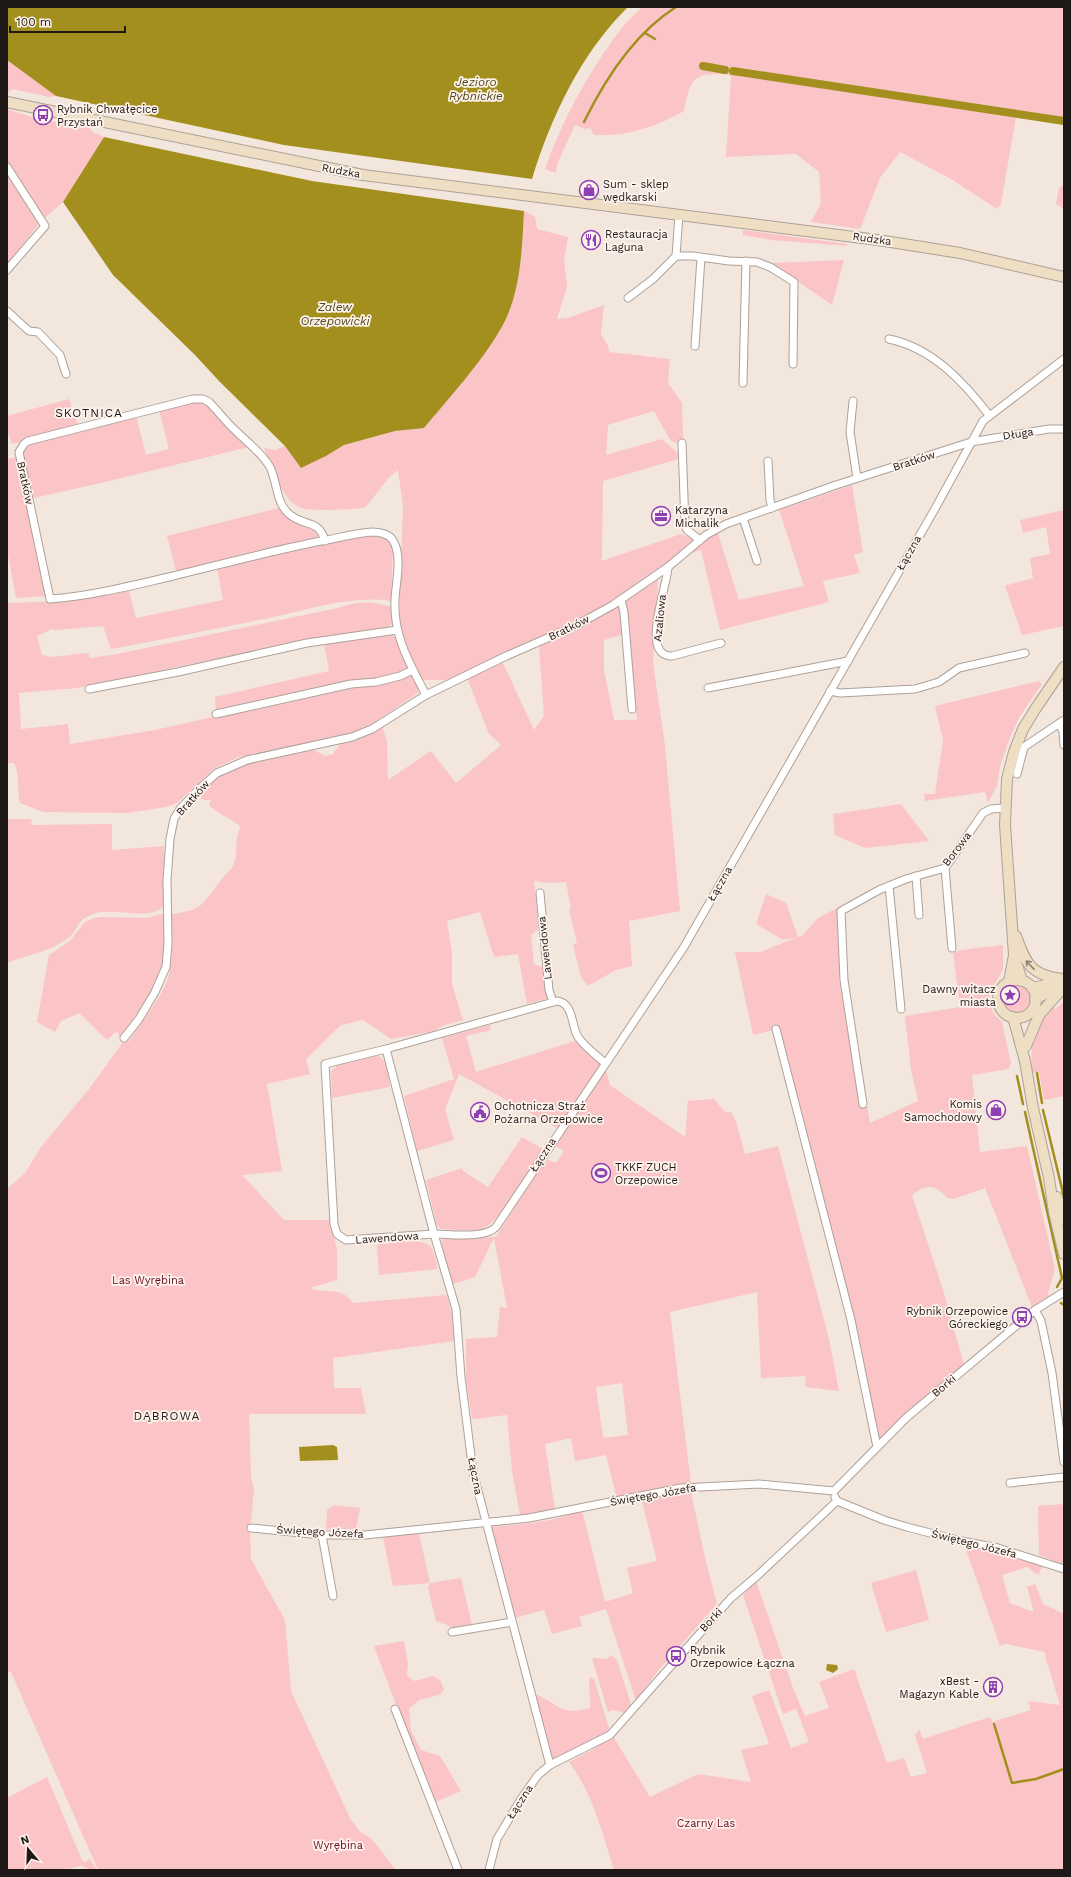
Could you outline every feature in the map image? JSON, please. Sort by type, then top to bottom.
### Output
[{"type":"main road","name":"Rudzka","points":[[7,102],[363,175],[905,244],[973,256],[1064,276]]},
{"type":"main road","points":[[1022,981],[1009,982],[999,991],[998,1002],[1003,1012],[1013,1017],[1025,1016],[1032,1009],[1035,999],[1032,988],[1022,981],[1014,954],[1004,808],[1007,779],[1017,743],[1033,712],[1064,667]]},
{"type":"main road","points":[[1011,921],[1021,952],[1028,963],[1044,976],[1064,981]]},
{"type":"main road","points":[[1009,982],[1014,954]]},
{"type":"main road","points":[[1032,988],[1064,981]]},
{"type":"main road","points":[[1035,999],[1064,981]]},
{"type":"main road","points":[[1026,1046],[1039,1015],[1064,988]]},
{"type":"main road","points":[[1025,1016],[1025,1061]]},
{"type":"main road","points":[[1013,1017],[1025,1061],[1036,1121],[1050,1178],[1064,1220]]},
{"type":"main road","points":[[1050,1178],[1054,1212],[1064,1254]]},
{"type":"street","points":[[7,167],[45,226],[7,270]]},
{"type":"street","points":[[628,298],[653,279],[676,256],[679,215]]},
{"type":"street","points":[[676,256],[729,261],[746,261],[765,264],[794,282],[793,364]]},
{"type":"street","points":[[696,346],[701,258]]},
{"type":"street","points":[[743,382],[746,261]]},
{"type":"street","points":[[7,311],[29,331],[38,332],[60,355],[66,374]]},
{"type":"street","points":[[889,339],[912,346],[931,357],[959,380],[989,415]]},
{"type":"street","name":"Łączna","points":[[489,1870],[498,1839],[505,1825],[538,1775],[550,1765],[473,1472],[461,1377],[456,1309],[434,1234],[482,1234],[494,1230],[684,947],[936,507],[983,421],[1064,359]]},
{"type":"street","name":"Bratków","points":[[325,541],[322,531],[317,526],[297,519],[288,513],[282,503],[270,468],[260,453],[235,430],[209,402],[204,399],[193,399],[28,441],[18,452],[50,599],[120,589],[274,551],[325,541],[375,532],[387,535],[392,539],[397,556],[395,610],[397,630],[413,670],[426,695]]},
{"type":"street","points":[[854,401],[850,432],[857,478]]},
{"type":"street","name":"Długa","points":[[971,442],[1043,430],[1064,429]]},
{"type":"street","name":"Bratków","points":[[124,1038],[148,1005],[160,983],[166,967],[168,948],[168,853],[174,819],[180,809],[217,772],[247,760],[352,737],[372,728],[426,695],[575,626],[620,600],[668,567],[700,540],[720,526],[857,478],[971,442]]},
{"type":"street","points":[[682,443],[685,525],[687,530],[700,540]]},
{"type":"street","points":[[768,460],[770,500],[772,508]]},
{"type":"street","points":[[743,518],[757,561]]},
{"type":"street","name":"Azaliowa","points":[[668,567],[668,572],[662,591],[657,633],[657,645],[660,652],[664,655],[672,656],[721,643]]},
{"type":"street","points":[[620,600],[624,613],[632,710]]},
{"type":"street","points":[[89,689],[178,672],[307,643],[397,630]]},
{"type":"street","points":[[830,691],[840,693],[916,689],[939,682],[959,668],[1025,653]]},
{"type":"street","points":[[708,688],[848,661]]},
{"type":"street","points":[[216,714],[351,684],[376,682],[400,676],[413,670]]},
{"type":"street","points":[[1017,774],[1024,747],[1061,722],[1064,745]]},
{"type":"street","name":"Borowa","points":[[863,1104],[844,980],[841,911],[879,890],[916,876],[945,868],[984,812],[991,809],[1004,808]]},
{"type":"street","points":[[945,868],[952,948]]},
{"type":"street","points":[[916,876],[919,915]]},
{"type":"street","points":[[889,886],[901,1009]]},
{"type":"street","name":"Lawendowa","points":[[386,1049],[434,1234],[352,1241],[339,1237],[334,1228],[325,1064],[386,1049],[553,1002],[550,990],[540,893]]},
{"type":"street","points":[[553,1002],[561,1002],[566,1004],[577,1034],[584,1044],[605,1063]]},
{"type":"street","points":[[776,1030],[851,1320],[877,1447]]},
{"type":"street","name":"Borki","points":[[834,1491],[906,1418],[1035,1310],[1064,1292]]},
{"type":"street","points":[[1035,1310],[1040,1321],[1052,1373],[1064,1462]]},
{"type":"street","points":[[1010,1483],[1064,1477]]},
{"type":"street","name":"Świętego Józefa","points":[[251,1528],[322,1535],[365,1535],[486,1524],[540,1517],[680,1488],[758,1484],[834,1491]]},
{"type":"street","points":[[834,1491],[837,1501]]},
{"type":"street","name":"Borki","points":[[550,1765],[610,1735],[731,1598],[757,1576],[837,1501]]},
{"type":"street","name":"Świętego Józefa","points":[[837,1501],[907,1527],[961,1541],[998,1548],[1064,1569]]},
{"type":"street","points":[[322,1535],[333,1596]]},
{"type":"street","points":[[452,1632],[512,1622]]},
{"type":"street","points":[[395,1709],[458,1870]]},
{"type":"green space","points":[[643,7],[1064,7],[1064,123],[1016,117],[1001,204],[997,209],[951,179],[900,152],[880,178],[860,229],[811,222],[821,203],[819,172],[796,154],[726,157],[731,76],[727,75],[706,74],[700,76],[695,80],[689,90],[684,111],[663,122],[640,130],[629,133],[594,135],[590,128],[585,129],[575,125],[557,164],[556,173],[545,169],[563,124],[594,68],[621,29],[631,17]]},
{"type":"green space","points":[[7,60],[56,96],[49,97],[13,89],[7,93]]},
{"type":"green space","points":[[7,109],[35,118],[60,123],[81,124],[89,127],[93,132],[104,137],[63,202],[41,221],[7,265]]},
{"type":"green space","points":[[1064,184],[1064,209],[1056,204],[1059,188]]},
{"type":"green space","points":[[524,211],[535,217],[537,229],[568,237],[564,260],[567,287],[557,319],[568,318],[604,305],[601,334],[608,346],[609,352],[670,359],[668,383],[682,403],[683,439],[676,443],[670,440],[654,411],[608,425],[606,455],[662,439],[680,455],[678,459],[603,481],[602,561],[681,534],[696,541],[662,567],[591,614],[449,680],[422,680],[413,663],[399,623],[403,506],[398,470],[393,473],[364,508],[329,510],[303,508],[291,502],[281,488],[264,448],[275,450],[285,446],[301,468],[326,456],[344,445],[395,431],[424,428],[514,297],[521,260]]},
{"type":"green space","points":[[743,230],[847,244],[847,246],[772,240],[743,235]]},
{"type":"green space","points":[[844,260],[832,305],[771,263]]},
{"type":"green space","points":[[69,399],[78,425],[12,444],[7,430],[7,416]]},
{"type":"green space","points":[[194,401],[205,402],[249,447],[34,498],[21,452],[24,447],[30,443],[136,416],[146,455],[169,449],[159,410]]},
{"type":"green space","points":[[17,457],[47,596],[16,598],[7,550],[7,459]]},
{"type":"green space","points":[[852,485],[863,552],[854,555],[860,573],[823,581],[829,602],[720,630],[701,550],[689,554],[711,535],[722,530],[718,534],[739,600],[804,586],[779,510]]},
{"type":"green space","points":[[279,508],[292,520],[317,531],[319,539],[176,571],[167,536]]},
{"type":"green space","points":[[1064,510],[1064,626],[1022,635],[1005,586],[1033,578],[1030,558],[1050,554],[1046,527],[1023,533],[1020,520]]},
{"type":"green space","points":[[376,535],[388,539],[393,552],[391,601],[360,600],[330,604],[284,615],[111,649],[103,626],[56,630],[52,629],[37,636],[42,655],[52,657],[88,653],[90,658],[117,654],[353,604],[365,603],[391,607],[392,623],[388,629],[324,636],[78,688],[19,693],[21,729],[68,724],[70,744],[155,730],[226,714],[264,708],[412,675],[419,689],[418,693],[357,734],[349,734],[239,757],[215,768],[177,803],[166,807],[127,813],[43,812],[20,803],[16,767],[14,763],[7,763],[7,603],[70,601],[129,591],[136,618],[223,600],[217,568],[317,545]]},
{"type":"green space","points":[[658,579],[653,663],[665,746],[680,911],[629,921],[632,966],[616,970],[588,986],[581,977],[573,945],[577,943],[569,909],[571,908],[566,882],[546,883],[534,881],[539,928],[531,935],[534,964],[545,968],[548,998],[527,1004],[518,954],[494,957],[480,912],[447,921],[452,954],[452,984],[463,1020],[442,1026],[434,1031],[391,1039],[363,1020],[341,1025],[306,1059],[310,1074],[267,1084],[282,1171],[242,1175],[284,1220],[330,1220],[337,1249],[337,1280],[310,1288],[338,1292],[348,1297],[353,1303],[446,1295],[454,1324],[454,1341],[333,1358],[334,1388],[361,1388],[366,1414],[249,1414],[251,1477],[254,1489],[250,1531],[251,1559],[285,1620],[291,1691],[350,1818],[360,1832],[372,1839],[396,1870],[98,1870],[11,1672],[7,1671],[7,1189],[25,1173],[41,1147],[89,1089],[123,1042],[129,1041],[156,1002],[165,986],[170,970],[172,914],[197,908],[206,900],[233,866],[236,856],[237,839],[241,827],[209,805],[211,800],[204,800],[197,797],[207,785],[232,769],[260,760],[314,750],[325,756],[333,754],[341,743],[363,738],[382,727],[387,741],[388,780],[431,751],[456,783],[501,745],[489,734],[467,678],[503,663],[534,730],[544,716],[539,646],[594,620],[619,605],[624,634],[604,640],[604,670],[614,720],[637,720],[624,602]]},
{"type":"green space","points":[[390,634],[396,638],[409,669],[375,680],[216,712],[215,697],[329,671],[324,643]]},
{"type":"green space","points":[[1039,681],[1042,684],[1020,716],[1011,735],[1000,766],[997,786],[988,802],[985,792],[925,801],[924,794],[935,794],[943,740],[935,706]]},
{"type":"green space","points":[[901,804],[929,841],[865,848],[835,835],[833,814]]},
{"type":"green space","points":[[7,819],[32,819],[31,825],[112,824],[112,850],[164,846],[164,906],[151,913],[104,912],[89,915],[81,921],[67,939],[53,947],[7,963]]},
{"type":"green space","points":[[766,894],[786,903],[798,937],[803,935],[818,918],[839,907],[841,968],[839,979],[840,989],[846,1007],[859,1104],[862,1107],[867,1105],[870,1123],[918,1101],[911,1069],[905,1016],[960,1007],[953,952],[1003,945],[1003,970],[989,993],[993,1013],[1002,1022],[1011,1063],[1008,1069],[972,1075],[980,1152],[1027,1146],[1055,1269],[1048,1293],[1049,1296],[1032,1307],[985,1188],[954,1199],[947,1198],[939,1190],[931,1187],[917,1191],[912,1195],[944,1293],[964,1365],[903,1415],[903,1419],[878,1441],[777,1029],[753,1035],[735,952],[760,952],[795,938],[783,940],[756,924]]},
{"type":"green space","points":[[164,913],[165,961],[155,987],[120,1038],[117,1031],[107,1040],[79,1013],[61,1021],[55,1032],[37,1022],[49,955],[70,941],[84,923],[99,917],[148,918]]},
{"type":"green space","points":[[1017,986],[1026,990],[1030,999],[1026,1008],[1017,1012],[1008,1008],[1004,999],[1008,990]]},
{"type":"green space","points":[[1064,1002],[1064,1096],[1044,1100],[1039,1072],[1032,1073],[1032,1045],[1040,1022],[1051,1005],[1055,1009]]},
{"type":"green space","points":[[490,1025],[491,1030],[466,1036],[476,1072],[575,1041],[603,1063],[557,1128],[459,1074],[445,1109],[454,1140],[417,1151],[404,1096],[454,1079],[442,1038]]},
{"type":"green space","points":[[374,1055],[383,1059],[387,1067],[390,1087],[332,1098],[331,1071],[339,1064]]},
{"type":"green space","points":[[606,1071],[610,1085],[685,1137],[688,1101],[714,1099],[725,1112],[731,1112],[736,1122],[745,1154],[778,1146],[829,1339],[839,1391],[805,1387],[806,1376],[761,1378],[757,1292],[670,1312],[691,1484],[648,1491],[617,1499],[606,1455],[575,1461],[571,1438],[545,1444],[555,1510],[520,1515],[512,1471],[507,1415],[472,1419],[466,1379],[466,1339],[497,1337],[500,1307],[507,1308],[494,1238],[475,1277],[453,1284],[440,1246],[443,1239],[447,1238],[496,1237],[545,1159],[556,1163],[564,1151],[554,1145],[602,1074]],"holes":[[[622,1383],[628,1435],[603,1438],[596,1387]]]},
{"type":"green space","points":[[522,1137],[543,1149],[515,1194],[505,1207],[488,1225],[481,1229],[441,1229],[437,1225],[426,1180],[462,1168],[463,1171],[488,1187]]},
{"type":"green space","points":[[408,1240],[428,1244],[433,1250],[438,1269],[379,1275],[377,1245]]},
{"type":"green space","points":[[691,1492],[705,1558],[717,1604],[657,1672],[636,1701],[606,1609],[579,1617],[582,1626],[552,1634],[544,1610],[514,1618],[490,1527],[526,1524],[559,1518],[582,1510],[605,1602],[633,1593],[627,1568],[657,1561],[641,1498]]},
{"type":"green space","points":[[1064,1504],[1064,1565],[1039,1555],[1038,1506]]},
{"type":"green space","points":[[334,1505],[360,1508],[356,1529],[326,1529],[327,1510]]},
{"type":"green space","points":[[419,1533],[430,1583],[393,1586],[383,1537]]},
{"type":"green space","name":"Czarny Las","points":[[964,1544],[1043,1566],[1038,1575],[1027,1567],[1002,1575],[1010,1603],[1034,1612],[1027,1587],[1035,1584],[1043,1604],[1064,1614],[1064,1870],[614,1870],[591,1800],[569,1762],[592,1750],[613,1736],[650,1797],[698,1774],[751,1782],[741,1750],[769,1744],[752,1696],[769,1690],[791,1748],[809,1742],[796,1709],[783,1714],[743,1595],[756,1581],[793,1688],[805,1716],[829,1708],[819,1682],[854,1669],[887,1763],[904,1758],[911,1777],[927,1773],[915,1735],[919,1729],[923,1739],[990,1717],[992,1722],[1031,1710],[1028,1701],[1060,1705],[1044,1652],[1006,1644],[1000,1646]]},
{"type":"green space","points":[[916,1570],[929,1620],[886,1632],[871,1583]]},
{"type":"green space","points":[[461,1578],[472,1625],[454,1628],[436,1621],[428,1588],[430,1583]]},
{"type":"green space","points":[[404,1641],[408,1664],[407,1675],[414,1681],[433,1676],[440,1680],[444,1690],[439,1695],[419,1700],[409,1709],[411,1731],[421,1750],[440,1756],[461,1791],[433,1803],[374,1646]]},
{"type":"green space","points":[[612,1655],[617,1660],[631,1704],[626,1713],[612,1710],[608,1712],[592,1658],[606,1659]]},
{"type":"green space","points":[[590,1677],[594,1679],[609,1728],[607,1732],[553,1760],[535,1694],[566,1710],[572,1711],[590,1708]]},
{"type":"green space","points":[[47,1777],[82,1860],[84,1862],[90,1859],[97,1870],[91,1870],[81,1866],[64,1870],[7,1870],[7,1798]]},
{"type":"water","name":"Jezioro Rybnickie","points":[[7,7],[628,7],[611,25],[582,65],[558,109],[548,132],[532,179],[284,145],[56,96],[7,60]]},
{"type":"water","name":"Zalew Orzepowicki","points":[[104,137],[312,181],[524,211],[519,272],[507,316],[484,355],[424,428],[395,431],[344,445],[326,456],[301,468],[285,446],[113,275],[63,202]]},
{"type":"water","points":[[333,1445],[337,1447],[338,1460],[300,1461],[299,1447]]},
{"type":"water","points":[[827,1664],[837,1665],[838,1669],[833,1673],[826,1670]]},
{"type":"waterway","points":[[584,122],[601,90],[622,58],[647,30],[676,7]]},
{"type":"waterway","points":[[645,33],[655,39]]},
{"type":"waterway","points":[[703,66],[725,70]]},
{"type":"waterway","points":[[733,71],[1064,121]]},
{"type":"waterway","points":[[1037,1073],[1042,1103]]},
{"type":"waterway","points":[[1017,1076],[1023,1104]]},
{"type":"waterway","points":[[1043,1110],[1064,1197]]},
{"type":"waterway","points":[[1025,1112],[1062,1278],[1057,1287]]},
{"type":"waterway","points":[[994,1724],[1012,1783],[1036,1779],[1064,1769]]},
{"type":"place","name":"Rybnik Chwałęcice Przystań","points":[[43,115]]},
{"type":"place","name":"Sum - sklep wędkarski","points":[[589,190]]},
{"type":"place","name":"Restauracja Laguna","points":[[591,240]]},
{"type":"place","name":"Katarzyna Michalik","points":[[661,516]]},
{"type":"place","name":"Dawny witacz miasta","points":[[1010,995]]},
{"type":"place","name":"Komis Samochodowy","points":[[996,1110]]},
{"type":"place","name":"Ochotnicza Straż Pożarna Orzepowice","points":[[480,1112]]},
{"type":"place","name":"TKKF ZUCH Orzepowice","points":[[601,1173]]},
{"type":"place","name":"Rybnik Orzepowice Góreckiego","points":[[1022,1317]]},
{"type":"place","name":"Rybnik Orzepowice Łączna","points":[[676,1656]]},
{"type":"place","name":"xBest - Magazyn Kable","points":[[993,1687]]},
{"type":"district","name":"SKOTNICA","points":[[89,413]]},
{"type":"district","name":"DĄBROWA","points":[[167,1416]]},
{"type":"park label","name":"Las Wyrębina","points":[[148,1280]]},
{"type":"park label","name":"Wyrębina","points":[[338,1845]]}]
